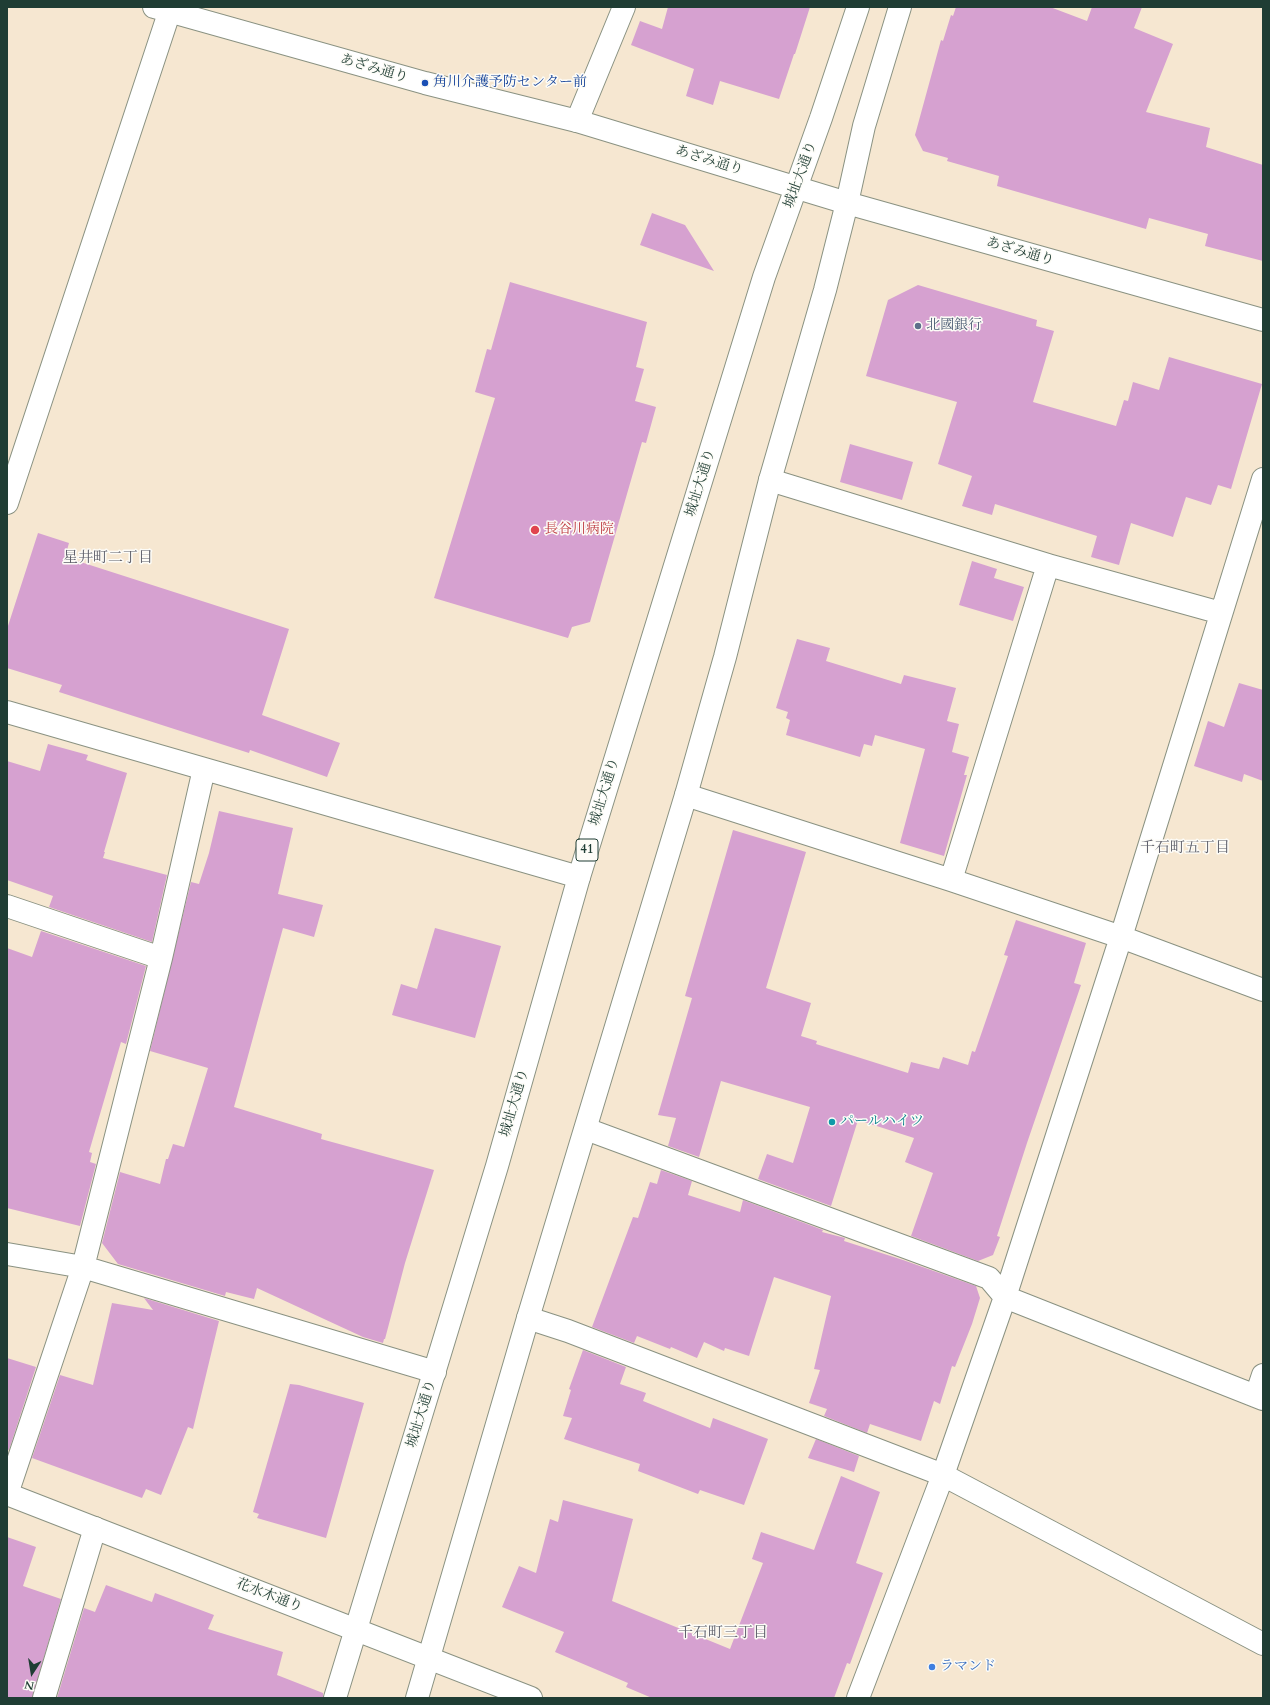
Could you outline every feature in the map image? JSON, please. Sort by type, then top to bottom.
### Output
[{"type":"main road","points":[[577,122],[624,7]]},
{"type":"main road","name":"城址大通り","points":[[335,1698],[497,1166],[579,877],[762,285],[858,7]]},
{"type":"main road","points":[[417,1698],[528,1318],[686,795],[725,657],[770,480],[825,290],[847,203],[864,126],[900,7]]},
{"type":"main road","points":[[7,503],[13,466],[165,8]]},
{"type":"main road","name":"あざみ通り","points":[[165,8],[426,83],[577,122],[847,203],[1263,320]]},
{"type":"main road","points":[[858,1698],[943,1476],[1005,1297],[1122,937],[1263,479]]},
{"type":"main road","points":[[770,480],[1048,564],[1221,613]]},
{"type":"main road","points":[[951,880],[1048,564]]},
{"type":"main road","points":[[7,712],[579,877]]},
{"type":"main road","points":[[7,1494],[84,1267],[161,958],[204,769]]},
{"type":"main road","points":[[686,795],[951,880],[1122,937],[1263,990]]},
{"type":"main road","points":[[7,906],[161,958]]},
{"type":"main road","points":[[586,1129],[988,1278],[1005,1297],[1260,1398],[1263,1375]]},
{"type":"main road","points":[[7,1254],[84,1267],[435,1372]]},
{"type":"main road","points":[[528,1318],[575,1334],[943,1476],[1263,1644]]},
{"type":"main road","name":"花水木通り","points":[[7,1494],[531,1698]]},
{"type":"main road","points":[[44,1698],[95,1528]]},
{"type":"building","points":[[668,7],[810,7],[779,99],[720,81],[713,105],[686,96],[694,69],[631,45],[640,21],[662,29]]},
{"type":"building","points":[[956,7],[1050,7],[1087,21],[1092,7],[1142,7],[1134,28],[1173,44],[1146,112],[1210,128],[1206,147],[1263,165],[1263,261],[1205,246],[1208,234],[1149,218],[1146,229],[997,186],[999,176],[947,161],[948,158],[923,151],[915,135],[941,40],[943,41],[951,15],[953,16]]},
{"type":"building","points":[[652,213],[685,225],[714,271],[640,245]]},
{"type":"building","points":[[510,282],[647,322],[636,367],[644,369],[635,401],[656,407],[646,443],[642,442],[590,622],[572,627],[568,638],[434,598],[495,398],[475,392],[487,349],[491,350]]},
{"type":"building","points":[[918,285],[1037,320],[1036,326],[1054,331],[1033,402],[1116,426],[1124,400],[1128,401],[1133,382],[1159,390],[1169,357],[1262,384],[1231,489],[1218,485],[1211,505],[1186,497],[1173,537],[1131,523],[1119,565],[1091,557],[1097,536],[995,504],[992,515],[962,506],[972,476],[938,464],[957,402],[866,376],[888,300]]},
{"type":"building","points":[[850,444],[913,462],[902,500],[840,482]]},
{"type":"building","points":[[38,533],[69,543],[65,557],[289,629],[262,715],[340,743],[327,777],[250,750],[249,753],[59,692],[62,685],[7,668],[7,629]]},
{"type":"building","points":[[972,561],[997,569],[994,578],[1024,587],[1013,621],[959,605]]},
{"type":"building","points":[[797,639],[830,648],[826,661],[901,684],[904,675],[956,688],[947,721],[959,724],[952,752],[969,757],[964,775],[967,775],[944,856],[900,843],[925,749],[875,735],[872,746],[864,744],[860,757],[786,735],[790,720],[786,718],[788,712],[776,708]]},
{"type":"building","points":[[1239,683],[1263,690],[1263,781],[1244,774],[1242,782],[1194,766],[1208,721],[1224,727]]},
{"type":"building","points":[[48,744],[88,755],[86,760],[127,773],[103,858],[167,875],[152,942],[49,907],[53,896],[7,880],[7,761],[40,771]]},
{"type":"building","points":[[219,811],[293,828],[278,894],[323,905],[314,937],[283,928],[234,1107],[322,1134],[321,1139],[434,1170],[405,1263],[383,1343],[363,1337],[257,1288],[254,1299],[226,1292],[225,1296],[118,1264],[102,1243],[120,1172],[160,1184],[166,1159],[168,1159],[173,1144],[184,1147],[208,1068],[150,1051],[191,882],[199,884],[209,853]]},
{"type":"building","points":[[733,830],[806,852],[766,988],[811,1003],[801,1036],[817,1041],[816,1044],[908,1073],[911,1062],[939,1069],[943,1057],[968,1065],[972,1051],[975,1052],[1008,956],[1004,955],[1016,920],[1086,943],[1074,983],[1081,985],[1027,1143],[997,1236],[1000,1237],[993,1255],[978,1261],[911,1236],[933,1173],[905,1162],[914,1138],[858,1120],[831,1206],[758,1179],[767,1154],[793,1163],[810,1107],[721,1081],[699,1157],[668,1146],[676,1118],[658,1115],[692,998],[685,996]]},
{"type":"building","points":[[435,928],[501,946],[475,1038],[392,1015],[401,984],[417,989]]},
{"type":"building","points":[[41,931],[146,966],[126,1044],[121,1042],[89,1152],[92,1153],[90,1162],[96,1164],[80,1226],[7,1208],[7,948],[32,957]]},
{"type":"building","points":[[661,1170],[692,1181],[688,1195],[740,1212],[743,1200],[823,1230],[822,1232],[845,1238],[844,1241],[976,1286],[980,1298],[972,1324],[955,1367],[952,1366],[940,1404],[934,1401],[921,1441],[870,1424],[867,1433],[824,1416],[827,1409],[809,1403],[820,1370],[814,1369],[831,1296],[774,1277],[749,1356],[725,1348],[724,1351],[704,1342],[697,1358],[671,1347],[670,1349],[637,1336],[634,1343],[592,1327],[633,1217],[638,1218],[650,1182],[657,1184]]},
{"type":"building","points":[[144,1298],[219,1321],[193,1429],[188,1427],[161,1495],[146,1489],[142,1498],[32,1458],[60,1375],[93,1385],[112,1303],[153,1310]]},
{"type":"building","points":[[583,1350],[626,1367],[620,1384],[646,1393],[643,1401],[710,1428],[713,1418],[768,1439],[744,1505],[700,1490],[698,1494],[638,1471],[640,1464],[564,1439],[572,1418],[563,1416],[571,1390],[569,1389]]},
{"type":"building","points":[[7,1358],[36,1367],[9,1450],[7,1449]]},
{"type":"building","points":[[290,1384],[299,1385],[364,1403],[326,1538],[257,1518],[259,1514],[253,1512]]},
{"type":"building","points":[[816,1439],[859,1456],[854,1472],[808,1458]]},
{"type":"building","points":[[841,1476],[880,1492],[856,1563],[883,1573],[850,1664],[847,1663],[834,1698],[652,1698],[626,1687],[628,1683],[555,1652],[564,1632],[502,1607],[519,1566],[536,1573],[550,1519],[558,1522],[563,1500],[633,1519],[612,1601],[730,1649],[763,1563],[752,1559],[761,1532],[814,1550]]},
{"type":"building","points":[[7,1537],[36,1547],[23,1586],[61,1599],[32,1698],[7,1698]]},
{"type":"building","points":[[106,1585],[152,1602],[155,1593],[214,1615],[208,1629],[283,1652],[277,1675],[323,1693],[323,1698],[57,1698],[84,1608],[95,1612]]},
{"type":"place","name":"角川介護予防センター前","points":[[425,83]]},
{"type":"place","name":"北國銀行","points":[[918,326]]},
{"type":"place","name":"長谷川病院","points":[[535,530]]},
{"type":"place","name":"パールハイツ","points":[[832,1122]]},
{"type":"place","name":"ラマンド","points":[[932,1667]]},
{"type":"district","name":"星井町二丁目","points":[[108,559]]},
{"type":"district","name":"千石町五丁目","points":[[1185,849]]},
{"type":"district","name":"千石町三丁目","points":[[723,1634]]}]
